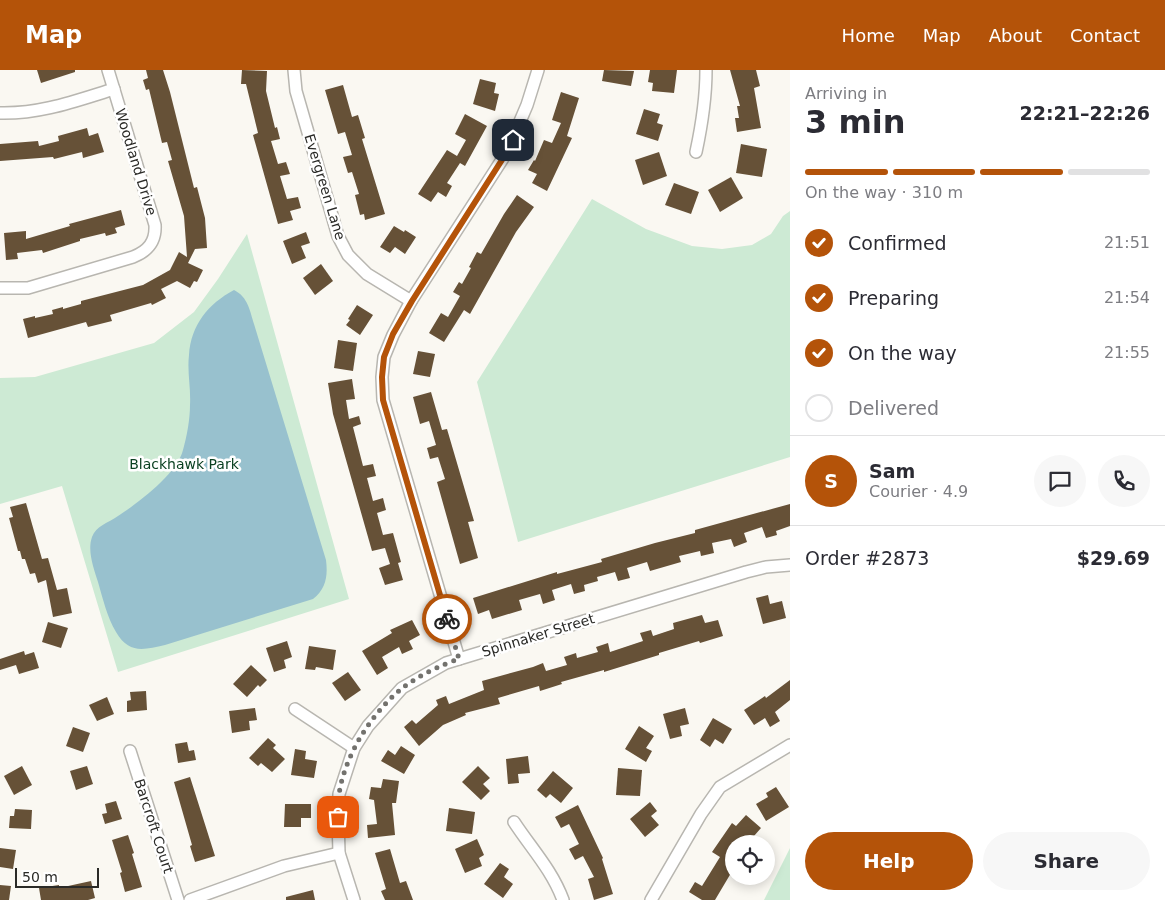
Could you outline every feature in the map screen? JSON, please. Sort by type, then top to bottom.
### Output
[{"type":"street","name":"Woodland Drive","points":[[0,288],[28,288],[133,257],[143,253],[150,246],[155,233],[155,225],[108,70]]},
{"type":"street","name":"Evergreen Lane","points":[[294,70],[296,91],[338,236],[348,255],[366,274],[412,301]]},
{"type":"street","points":[[459,659],[383,400],[382,377],[384,357],[393,334],[412,301],[507,152],[527,105],[538,70]]},
{"type":"street","points":[[696,152],[704,116],[706,70]]},
{"type":"street","points":[[0,112],[42,111],[114,89]]},
{"type":"street","name":"Spinnaker Street","points":[[354,900],[339,853],[339,794],[354,748],[368,726],[402,688],[446,663],[746,572],[790,564]]},
{"type":"street","points":[[295,709],[354,748]]},
{"type":"street","points":[[651,900],[701,814],[720,788],[790,745]]},
{"type":"street","name":"Barcroft Court","points":[[130,751],[178,900]]},
{"type":"street","points":[[514,822],[528,844],[545,864],[558,887],[562,900]]},
{"type":"street","points":[[190,900],[284,866],[339,853]]},
{"type":"green space","points":[[592,199],[646,229],[692,246],[722,249],[752,245],[771,234],[783,216],[790,211],[790,457],[518,542],[477,382]]},
{"type":"green space","name":"Blackhawk Park","points":[[247,234],[349,599],[118,672],[62,486],[0,504],[0,378],[35,377],[154,343],[194,312]]},
{"type":"green space","points":[[790,848],[790,900],[764,900],[772,885],[775,885],[775,878]]},
{"type":"water","points":[[234,290],[245,300],[251,314],[326,560],[325,582],[321,591],[313,599],[165,645],[137,649],[126,644],[121,639],[108,614],[92,560],[90,548],[92,537],[99,527],[146,496],[165,478],[179,459],[183,450],[189,422],[189,361],[190,344],[193,334],[209,309]]},
{"type":"building","points":[[37,70],[75,70],[75,72],[41,83]]},
{"type":"building","points":[[146,70],[163,70],[170,92],[194,188],[197,187],[205,218],[207,248],[195,249],[188,263],[203,270],[197,282],[194,281],[190,288],[177,281],[161,289],[166,298],[152,305],[151,303],[110,315],[112,321],[88,327],[86,322],[28,338],[23,319],[53,314],[52,310],[63,307],[63,309],[81,304],[81,301],[143,285],[170,270],[179,252],[187,257],[184,216],[168,161],[172,160],[167,142],[162,143],[149,89],[146,90],[143,80],[148,78]]},
{"type":"building","points":[[242,70],[267,71],[266,91],[275,128],[277,127],[280,139],[271,141],[278,164],[286,162],[290,174],[280,176],[287,199],[298,197],[301,208],[290,211],[293,220],[278,224],[253,135],[258,133],[246,84],[241,84]]},
{"type":"building","points":[[604,70],[634,71],[631,86],[602,81]]},
{"type":"building","points":[[650,70],[677,70],[674,93],[652,91],[653,83],[648,82]]},
{"type":"building","points":[[730,70],[756,70],[760,86],[754,88],[761,128],[737,132],[735,118],[739,118],[737,106],[740,106]]},
{"type":"building","points":[[480,79],[496,83],[494,93],[499,94],[495,111],[473,104]]},
{"type":"building","points":[[343,85],[352,117],[358,115],[365,138],[362,139],[385,214],[365,220],[364,214],[360,215],[355,195],[359,194],[352,172],[348,173],[343,157],[352,155],[345,132],[338,134],[325,90]]},
{"type":"building","points":[[561,92],[579,98],[567,136],[572,138],[547,191],[532,183],[537,174],[528,170],[535,161],[544,140],[552,143],[561,123],[552,120]]},
{"type":"building","points":[[644,109],[660,114],[657,123],[663,125],[658,141],[636,134]]},
{"type":"building","points":[[465,114],[487,126],[465,166],[460,163],[447,183],[452,186],[446,197],[438,192],[431,202],[418,194],[447,150],[457,156],[466,140],[455,134]]},
{"type":"building","points":[[87,128],[89,136],[98,133],[104,152],[83,158],[82,152],[54,159],[53,157],[0,161],[0,144],[38,141],[39,146],[59,141],[58,136]]},
{"type":"building","points":[[741,144],[767,149],[762,177],[736,173]]},
{"type":"building","points":[[659,152],[667,176],[643,185],[635,160]]},
{"type":"building","points":[[731,177],[743,198],[720,212],[708,190]]},
{"type":"building","points":[[674,183],[699,192],[691,214],[665,205]]},
{"type":"building","points":[[517,195],[534,207],[516,232],[470,314],[464,310],[444,342],[429,333],[441,313],[448,317],[460,296],[453,292],[459,282],[462,284],[477,252],[481,254]]},
{"type":"building","points":[[121,210],[125,225],[115,228],[117,233],[106,236],[105,233],[80,239],[80,241],[43,253],[42,250],[17,253],[18,259],[6,260],[4,233],[26,231],[26,239],[70,226],[69,224]]},
{"type":"building","points":[[394,226],[416,237],[405,254],[395,247],[390,253],[380,247]]},
{"type":"building","points":[[306,232],[310,243],[301,246],[306,258],[292,264],[283,241]]},
{"type":"building","points":[[321,264],[333,281],[315,295],[303,278]]},
{"type":"building","points":[[357,305],[373,315],[360,335],[346,325]]},
{"type":"building","points":[[338,340],[357,343],[353,371],[334,368]]},
{"type":"building","points":[[418,351],[435,354],[430,377],[413,374]]},
{"type":"building","points":[[352,379],[355,399],[346,400],[349,419],[359,416],[361,424],[353,427],[363,466],[373,464],[376,476],[367,478],[373,501],[383,498],[386,510],[377,513],[383,535],[393,533],[401,562],[398,563],[403,580],[385,585],[379,568],[390,564],[385,548],[372,551],[333,414],[328,383]]},
{"type":"building","points":[[431,392],[442,430],[447,429],[474,521],[468,522],[478,558],[460,564],[437,482],[445,479],[438,457],[430,459],[427,448],[436,445],[429,421],[420,424],[413,397]]},
{"type":"building","points":[[26,503],[42,559],[48,558],[57,590],[67,588],[72,613],[53,617],[46,580],[38,583],[35,573],[30,574],[25,559],[22,559],[20,551],[18,551],[9,518],[13,517],[10,507]]},
{"type":"building","points":[[790,504],[790,526],[776,531],[777,535],[766,538],[762,527],[744,533],[747,542],[734,547],[731,539],[712,543],[714,553],[701,556],[700,551],[679,556],[681,562],[650,571],[647,562],[627,568],[630,578],[618,581],[615,572],[597,577],[598,581],[584,585],[585,591],[574,594],[571,584],[552,590],[555,600],[543,604],[540,594],[519,600],[522,610],[492,619],[489,610],[478,614],[473,598],[557,572],[557,574],[602,562],[601,559],[695,533],[695,530]]},
{"type":"building","points":[[768,595],[770,604],[782,601],[786,618],[763,624],[756,598]]},
{"type":"building","points":[[702,615],[705,623],[718,620],[723,636],[659,653],[659,655],[604,672],[604,670],[561,682],[562,684],[540,691],[539,686],[498,698],[500,704],[465,713],[466,715],[443,725],[419,746],[404,727],[412,720],[416,724],[438,705],[436,700],[446,696],[449,704],[484,690],[482,681],[543,663],[546,671],[567,665],[564,657],[576,653],[577,658],[598,652],[596,647],[608,643],[610,652],[643,641],[640,633],[651,630],[653,636],[674,629],[673,623]]},
{"type":"building","points":[[412,620],[420,635],[409,641],[413,649],[402,654],[399,647],[382,657],[388,668],[377,675],[362,651],[392,633],[390,630]]},
{"type":"building","points":[[48,622],[68,628],[61,648],[42,642]]},
{"type":"building","points":[[287,641],[292,657],[284,660],[286,668],[274,672],[266,648]]},
{"type":"building","points":[[309,646],[336,650],[333,670],[316,667],[315,670],[305,669]]},
{"type":"building","points":[[24,651],[25,655],[34,652],[39,668],[19,674],[16,665],[0,670],[0,659]]},
{"type":"building","points":[[251,665],[267,680],[260,687],[258,685],[247,697],[233,684]]},
{"type":"building","points":[[348,672],[361,690],[345,701],[332,683]]},
{"type":"building","points":[[790,680],[790,700],[775,712],[780,721],[770,727],[765,718],[754,725],[744,710],[765,696],[766,698]]},
{"type":"building","points":[[146,691],[147,710],[127,712],[127,701],[131,700],[130,692]]},
{"type":"building","points":[[107,697],[114,714],[97,721],[89,705]]},
{"type":"building","points":[[255,708],[257,720],[249,721],[250,730],[232,733],[229,711]]},
{"type":"building","points":[[685,708],[689,724],[680,726],[682,736],[670,739],[663,714]]},
{"type":"building","points":[[713,718],[732,729],[723,744],[715,739],[710,747],[700,740]]},
{"type":"building","points":[[639,726],[654,736],[646,748],[652,751],[646,762],[625,749]]},
{"type":"building","points":[[73,727],[90,733],[83,752],[66,746]]},
{"type":"building","points":[[268,738],[276,745],[273,748],[285,759],[272,772],[261,763],[258,766],[249,758]]},
{"type":"building","points":[[187,742],[189,751],[194,750],[196,760],[178,763],[175,744]]},
{"type":"building","points":[[401,746],[415,755],[404,774],[381,761],[388,750],[395,755]]},
{"type":"building","points":[[295,749],[306,751],[305,759],[317,761],[314,778],[291,775]]},
{"type":"building","points":[[528,756],[530,773],[518,774],[519,783],[508,784],[506,759]]},
{"type":"building","points":[[22,766],[32,785],[14,795],[4,776]]},
{"type":"building","points":[[87,766],[93,784],[76,790],[70,771]]},
{"type":"building","points":[[478,766],[490,778],[483,784],[490,791],[481,800],[462,782]]},
{"type":"building","points":[[618,768],[642,770],[640,796],[616,795]]},
{"type":"building","points":[[553,771],[573,788],[561,803],[550,794],[546,798],[537,790]]},
{"type":"building","points":[[190,777],[215,856],[195,862],[174,782]]},
{"type":"building","points":[[383,779],[399,781],[396,803],[392,803],[395,835],[368,838],[367,825],[377,824],[374,800],[369,799],[371,787],[381,788]]},
{"type":"building","points":[[776,787],[789,807],[766,821],[756,804],[768,797],[766,793]]},
{"type":"building","points":[[116,801],[122,819],[105,824],[102,814],[107,813],[105,804]]},
{"type":"building","points":[[650,802],[657,811],[651,816],[659,825],[645,837],[630,819]]},
{"type":"building","points":[[285,804],[311,804],[311,818],[301,818],[301,827],[284,827]]},
{"type":"building","points":[[578,805],[603,858],[613,894],[594,900],[588,879],[594,877],[583,856],[575,860],[569,849],[579,844],[569,824],[561,828],[555,817]]},
{"type":"building","points":[[449,808],[475,812],[472,834],[446,831]]},
{"type":"building","points":[[15,809],[32,810],[31,829],[9,828],[10,816],[14,816]]},
{"type":"building","points":[[746,815],[761,828],[755,835],[725,835],[725,883],[715,900],[702,900],[689,892],[695,882],[702,886],[720,857],[712,852],[732,823],[736,826]]},
{"type":"building","points":[[128,835],[142,887],[125,892],[120,873],[122,872],[112,840]]},
{"type":"building","points":[[477,839],[484,855],[479,858],[482,866],[465,873],[455,849]]},
{"type":"building","points":[[0,848],[16,850],[13,869],[0,867]]},
{"type":"building","points":[[390,849],[400,883],[406,881],[413,900],[385,900],[381,891],[386,889],[375,853]]},
{"type":"building","points":[[500,863],[509,869],[504,877],[513,884],[503,898],[484,884]]},
{"type":"building","points":[[91,881],[95,898],[88,900],[41,900],[39,888],[59,885],[59,888]]},
{"type":"building","points":[[0,885],[11,886],[9,900],[0,900]]},
{"type":"building","points":[[313,890],[315,900],[286,900],[286,897]]},
{"type":"way so far","points":[[338,817],[339,794],[348,766],[354,748],[368,726],[402,688],[432,670],[459,659],[447,619]]},
{"type":"route","points":[[447,619],[383,400],[382,377],[384,357],[393,334],[412,301],[513,140]]}]
